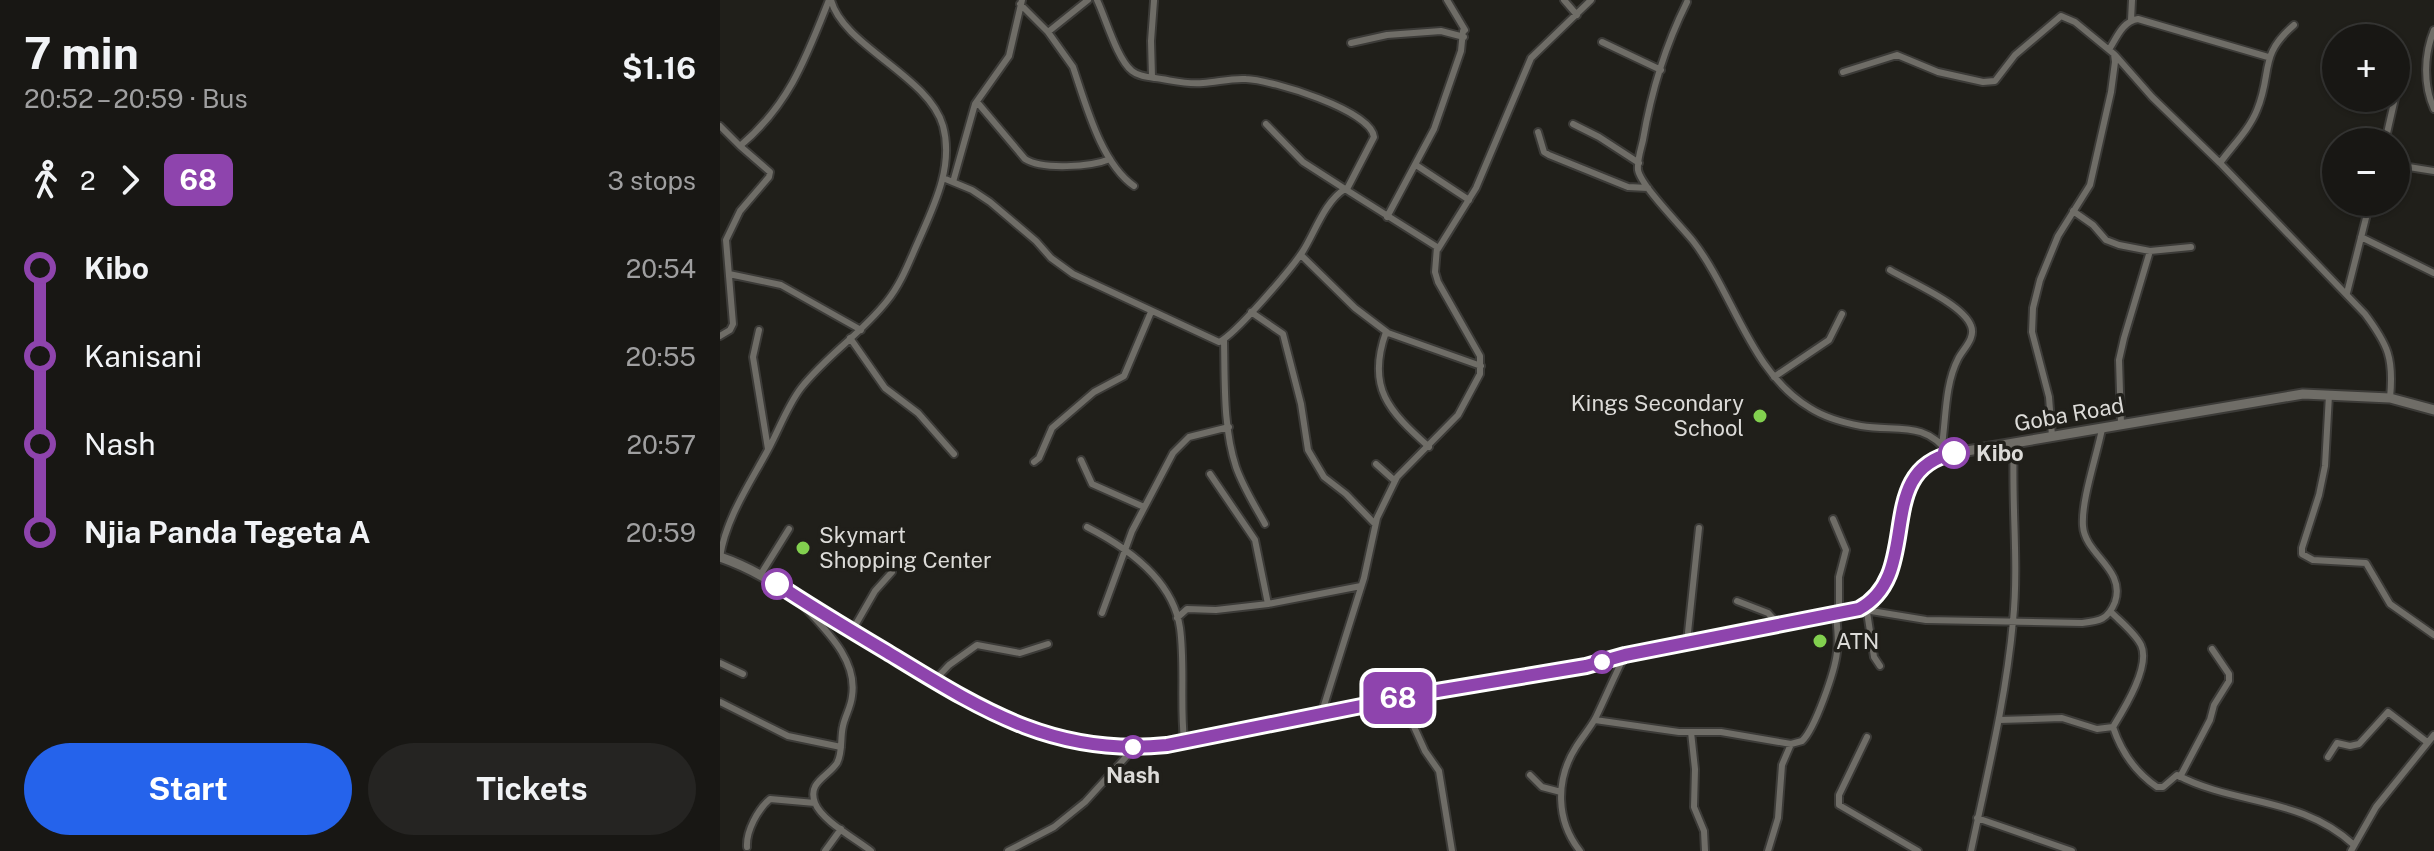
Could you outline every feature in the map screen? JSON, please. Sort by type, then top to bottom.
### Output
[{"type":"main road","name":"Goba Road","points":[[1863,611],[1876,599],[1889,578],[1895,561],[1905,496],[1911,482],[1929,462],[1949,454],[2303,394],[2390,398],[2434,410]]},
{"type":"main road","points":[[720,557],[761,574],[959,697],[1025,727],[1068,741],[1135,747],[1167,745],[1401,698],[1586,666],[1625,655],[1778,624],[1863,611]]},
{"type":"street","points":[[740,146],[757,131],[788,93],[804,64],[830,0]]},
{"type":"street","points":[[720,557],[728,528],[799,390],[826,358],[861,330],[889,299],[906,270],[938,198],[943,178],[943,128],[934,106],[844,23],[830,0]]},
{"type":"street","points":[[1048,32],[1088,0]]},
{"type":"street","points":[[943,178],[972,190],[990,202],[1073,274],[1213,341],[1224,340],[1301,255],[1335,198],[1346,189],[1374,137],[1371,126],[1328,103],[1270,82],[1246,79],[1192,83],[1136,74],[1126,65],[1097,0]]},
{"type":"street","points":[[1387,217],[1434,129],[1461,51],[1465,30],[1447,0]]},
{"type":"street","points":[[1564,0],[1577,15]]},
{"type":"street","points":[[1321,715],[1361,586],[1375,524],[1395,481],[1464,405],[1478,378],[1480,356],[1438,282],[1435,262],[1438,249],[1469,200],[1531,58],[1591,0]]},
{"type":"street","points":[[2052,436],[2050,406],[2032,332],[2032,320],[2048,257],[2094,174],[2111,92],[2115,62],[2112,51],[2119,32],[2131,20],[2132,0]]},
{"type":"street","points":[[1152,77],[1154,1]]},
{"type":"street","points":[[953,182],[977,102],[1006,63],[1021,2]]},
{"type":"street","points":[[1021,2],[1073,67],[1110,159],[1119,174],[1134,186]]},
{"type":"street","points":[[1687,2],[1673,31],[1647,116],[1639,172],[1648,188],[1695,243],[1785,391],[1819,413],[1860,426],[1916,430],[1927,434],[1949,454]]},
{"type":"street","points":[[1843,72],[1897,55],[1938,72],[1983,82],[1995,81],[2015,55],[2061,16],[2075,22],[2112,51],[2170,117],[2220,163],[2347,293],[2384,340],[2393,372],[2390,398]]},
{"type":"street","points":[[2131,20],[2146,20],[2268,57]]},
{"type":"street","points":[[2220,163],[2256,112],[2265,85],[2268,57],[2280,37],[2294,25]]},
{"type":"street","points":[[2434,30],[2426,55],[2428,94],[2434,109]]},
{"type":"street","points":[[1351,43],[1387,35],[1441,31],[1464,37]]},
{"type":"street","points":[[1602,42],[1661,70]]},
{"type":"street","points":[[977,102],[1025,159],[1035,165],[1092,164],[1110,159]]},
{"type":"street","points":[[1266,124],[1303,162],[1438,249]]},
{"type":"street","points":[[1573,124],[1639,163]]},
{"type":"street","points":[[720,126],[770,172],[740,211],[728,233],[725,249],[732,326],[720,336]]},
{"type":"street","points":[[1538,132],[1544,152],[1549,155],[1628,187],[1648,188]]},
{"type":"street","points":[[1416,165],[1469,200]]},
{"type":"street","points":[[2410,167],[2434,171]]},
{"type":"street","points":[[2073,211],[2093,225],[2106,240],[2150,251],[2191,247]]},
{"type":"street","points":[[2347,293],[2366,216]]},
{"type":"street","points":[[2361,237],[2434,273]]},
{"type":"street","points":[[2121,424],[2119,360],[2150,251]]},
{"type":"street","points":[[1301,255],[1355,308],[1386,332],[1481,366]]},
{"type":"street","points":[[1890,270],[1962,314],[1972,328],[1972,337],[1951,376],[1942,445]]},
{"type":"street","points":[[729,274],[781,285],[861,330]]},
{"type":"street","points":[[720,290],[730,296]]},
{"type":"street","points":[[1034,462],[1039,458],[1052,428],[1094,392],[1123,378],[1151,312]]},
{"type":"street","points":[[1251,312],[1283,334],[1301,404],[1305,439],[1312,458],[1324,477],[1346,494],[1375,524]]},
{"type":"street","points":[[1774,377],[1829,340],[1842,314]]},
{"type":"street","points":[[759,330],[753,357],[768,449]]},
{"type":"street","points":[[1386,332],[1379,353],[1383,396],[1390,408],[1429,447]]},
{"type":"street","points":[[850,338],[885,388],[918,413],[954,454]]},
{"type":"street","points":[[1224,340],[1229,427],[1236,466],[1265,524]]},
{"type":"street","points":[[2329,395],[2325,466],[2302,554],[2313,560],[2366,563],[2390,604],[2434,635]]},
{"type":"street","points":[[1102,613],[1125,549],[1171,456],[1182,442],[1193,436],[1229,427]]},
{"type":"street","points":[[1880,666],[1872,649],[1863,611],[1926,620],[2013,622],[2100,621],[2111,612],[2117,596],[2116,582],[2086,539],[2082,521],[2102,429]]},
{"type":"street","points":[[1971,851],[1999,720],[2013,622],[2016,581],[2014,442]]},
{"type":"street","points":[[1081,460],[1092,484],[1144,507]]},
{"type":"street","points":[[1376,464],[1395,481]]},
{"type":"street","points":[[1210,474],[1257,545],[1268,604]]},
{"type":"street","points":[[1595,720],[1691,732],[1721,732],[1791,744],[1802,741],[1807,736],[1834,666],[1838,647],[1839,575],[1846,550],[1833,519]]},
{"type":"street","points":[[1087,527],[1138,559],[1161,586],[1177,618],[1180,628],[1184,740]]},
{"type":"street","points":[[1687,642],[1699,528]]},
{"type":"street","points":[[761,574],[789,529]]},
{"type":"street","points":[[852,631],[875,591],[892,572]]},
{"type":"street","points":[[1177,618],[1190,609],[1216,610],[1268,604],[1361,586]]},
{"type":"street","points":[[792,595],[836,644],[849,666],[853,695],[843,726],[837,762],[815,787],[815,803],[822,813],[871,851]]},
{"type":"street","points":[[1737,601],[1768,613],[1778,624]]},
{"type":"street","points":[[2111,612],[2139,642],[2143,655],[2133,694],[2113,727]]},
{"type":"street","points":[[934,681],[949,665],[977,645],[1020,653],[1048,644]]},
{"type":"street","points":[[2180,777],[2210,720],[2214,705],[2229,681],[2229,674],[2212,649]]},
{"type":"street","points":[[1580,851],[1566,828],[1561,812],[1561,792],[1569,760],[1595,720],[1625,655]]},
{"type":"street","points":[[720,663],[743,674]]},
{"type":"street","points":[[1401,698],[1425,751],[1439,771],[1452,851]]},
{"type":"street","points":[[720,702],[788,736],[841,747]]},
{"type":"street","points":[[2328,757],[2337,743],[2350,746],[2359,744],[2388,712],[2427,742]]},
{"type":"street","points":[[1999,720],[2059,718],[2097,729],[2113,727]]},
{"type":"street","points":[[2113,727],[2130,761],[2153,785],[2161,787],[2174,775],[2206,788],[2247,796],[2319,819],[2339,831],[2352,848],[2376,807],[2434,735]]},
{"type":"street","points":[[1691,732],[1695,769],[1694,807],[1704,831],[1705,851]]},
{"type":"street","points":[[1867,737],[1839,795],[1839,805],[1918,851]]},
{"type":"street","points":[[1768,851],[1778,818],[1782,765],[1791,744]]},
{"type":"street","points":[[1008,851],[1054,827],[1085,802],[1135,747]]},
{"type":"street","points":[[1530,775],[1542,787],[1561,792]]},
{"type":"street","points":[[747,847],[753,824],[769,799],[815,803]]},
{"type":"street","points":[[1977,818],[2072,851]]},
{"type":"street","points":[[825,851],[841,829]]},
{"type":"bus line","name":"68","points":[[777,584],[959,697],[1010,722],[1068,741],[1135,747],[1167,745],[1431,692],[1586,666],[1625,655],[1859,609],[1876,599],[1889,578],[1895,561],[1905,496],[1911,482],[1929,462],[1954,453]]},
{"type":"place","name":"Kings Secondary School","points":[[1760,416]]},
{"type":"place","name":"Kibo","points":[[1954,453]]},
{"type":"place","name":"Skymart Shopping Center","points":[[803,548]]},
{"type":"place","name":"ATN","points":[[1820,641]]},
{"type":"place","name":"Nash","points":[[1133,747]]}]
